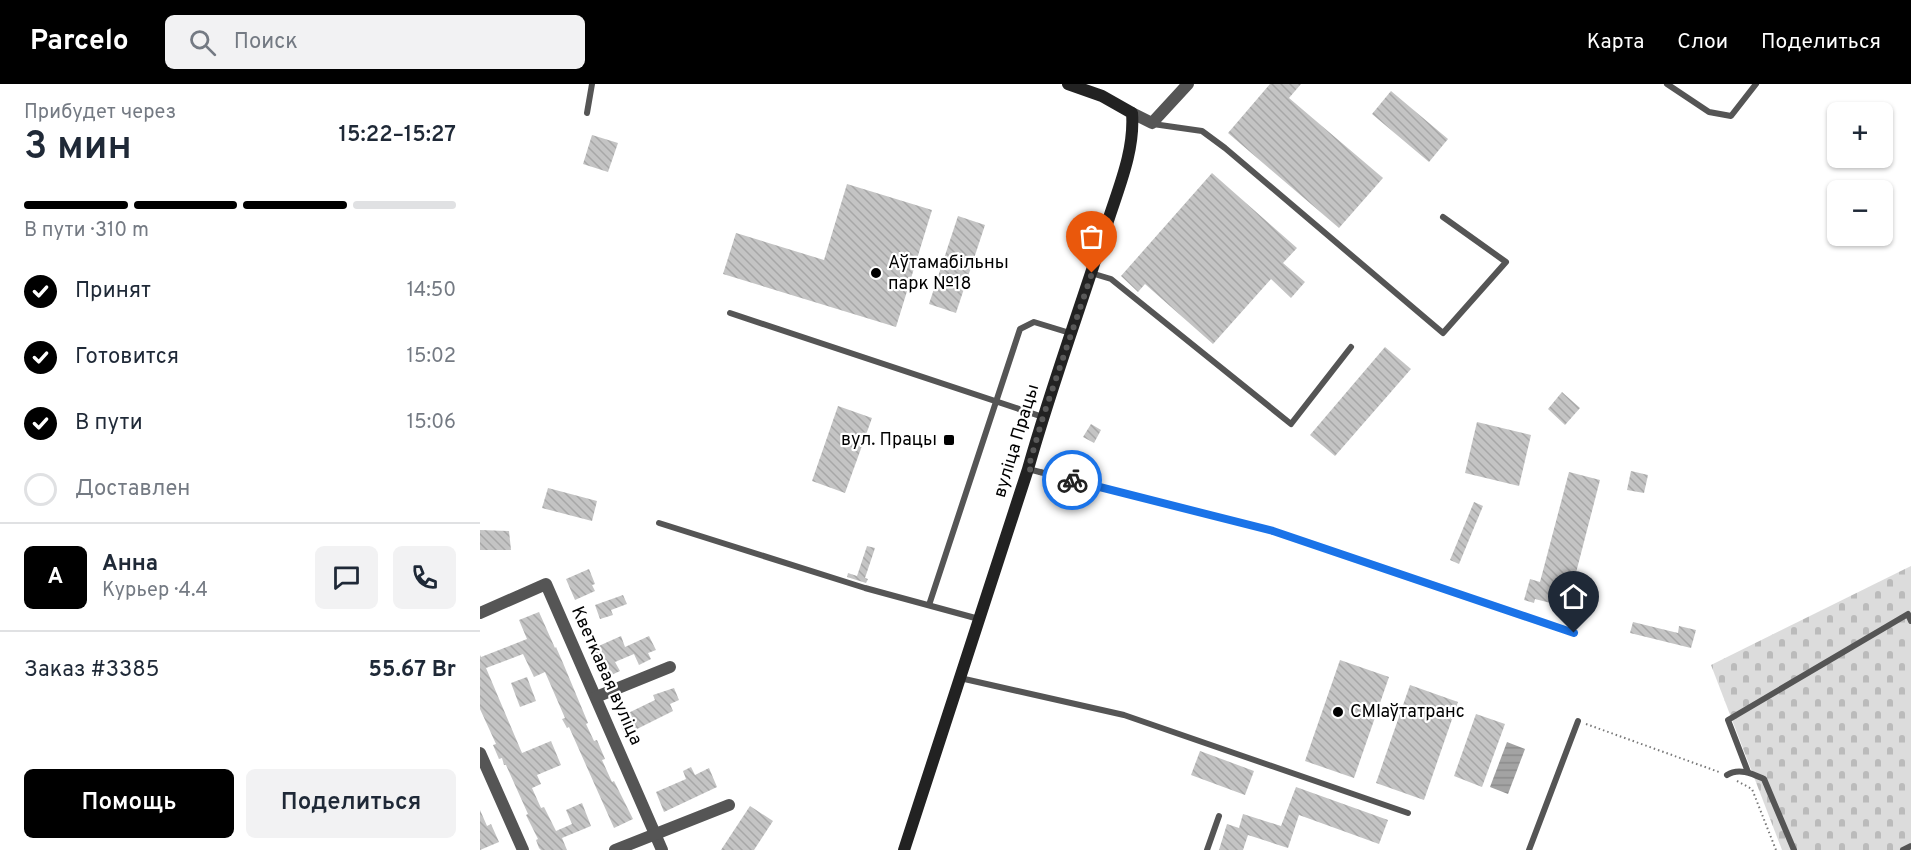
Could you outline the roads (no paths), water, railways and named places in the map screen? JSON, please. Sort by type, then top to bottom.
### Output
[{"type":"street","points":[[1068,84],[1102,96],[1152,123],[1188,84]]},
{"type":"street","name":"вуліца Працы","points":[[904,850],[1128,157],[1134,132],[1132,113]]},
{"type":"street","name":"Кветкавая вуліца","points":[[480,613],[546,584],[662,850]]},
{"type":"street","points":[[596,697],[670,666]]},
{"type":"street","points":[[480,753],[523,850]]},
{"type":"street","points":[[615,850],[729,805]]},
{"type":"lane","points":[[587,112],[592,84]]},
{"type":"lane","points":[[1667,84],[1709,112],[1731,117],[1756,84]]},
{"type":"lane","points":[[1152,123],[1202,131],[1226,148],[1443,333],[1506,262],[1443,217]]},
{"type":"lane","points":[[1092,273],[1111,279],[1290,424],[1351,346]]},
{"type":"lane","points":[[730,313],[1043,417]]},
{"type":"lane","points":[[929,604],[1020,329],[1034,322],[1070,333]]},
{"type":"lane","points":[[1028,469],[1273,531],[1574,633]]},
{"type":"lane","points":[[659,522],[865,588],[979,619]]},
{"type":"lane","points":[[1748,772],[1728,720],[1908,614],[1911,621]]},
{"type":"lane","points":[[960,678],[1124,715],[1408,813]]},
{"type":"lane","points":[[1529,850],[1578,721]]},
{"type":"lane","points":[[1727,775],[1732,772],[1748,772],[1764,779],[1794,850]]},
{"type":"lane","points":[[1207,850],[1219,816]]},
{"type":"lane","points":[[1903,850],[1911,846]]},
{"type":"place","name":"Аўтамабільны парк №18","points":[[876,273]]},
{"type":"place","name":"вул. Працы","points":[[949,440]]},
{"type":"place","name":"СМІаўтатранс","points":[[1338,712]]}]
